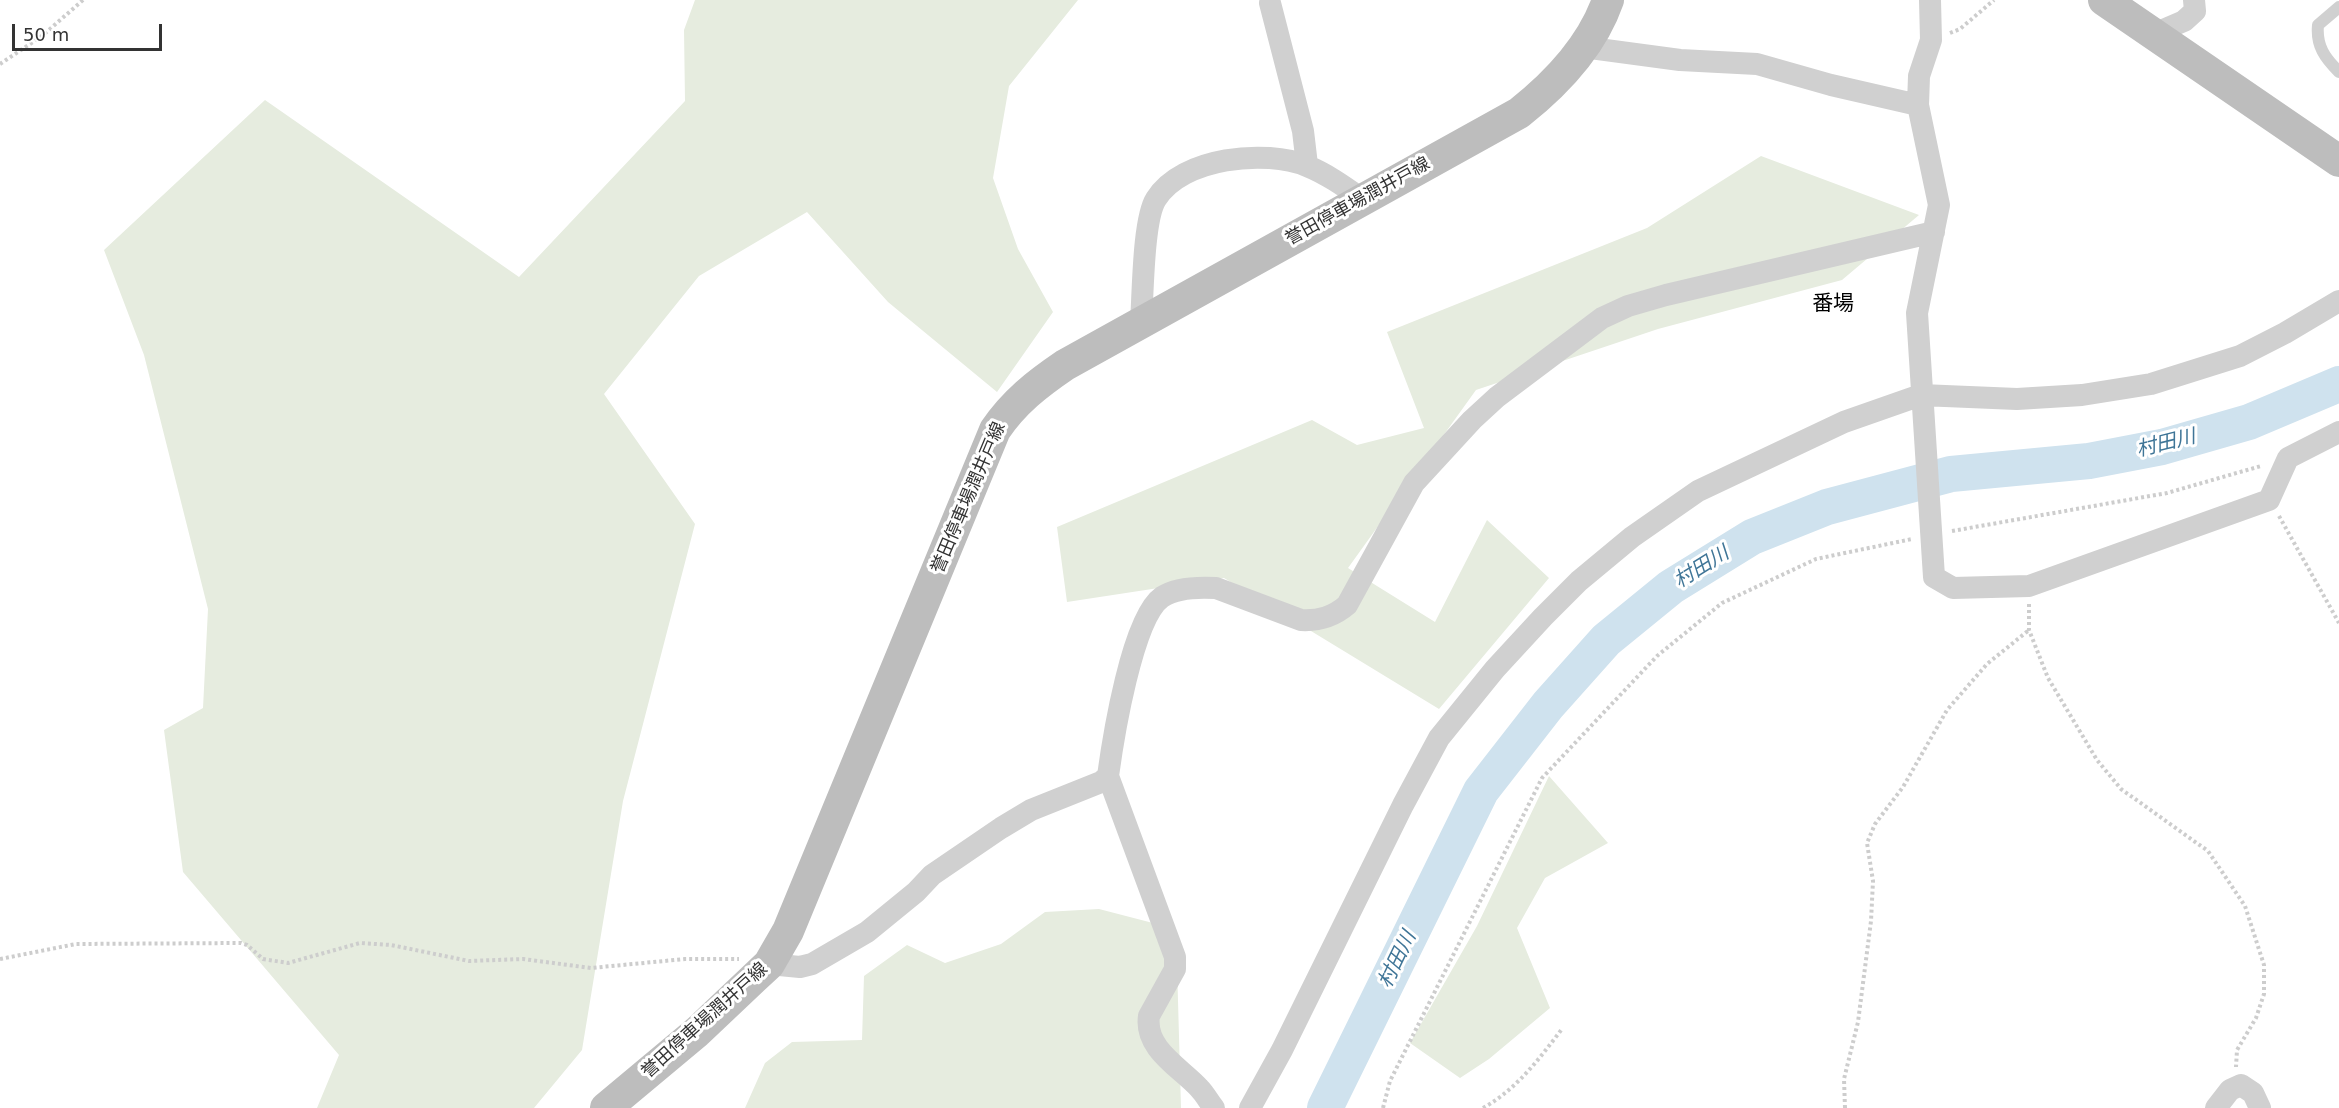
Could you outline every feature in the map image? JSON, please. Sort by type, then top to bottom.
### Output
[{"type":"main road","name":"誉田停車場潤井戸線","points":[[606,1108],[697,1032],[769,964],[788,931],[813,874],[995,430],[1024,394],[1065,364],[1519,113],[1540,96],[1583,47],[1608,0]]},
{"type":"main road","points":[[2104,0],[2156,33],[2339,160]]},
{"type":"street","points":[[1930,0],[1931,40],[1919,76],[1918,105],[1939,205],[1917,314],[1934,577],[1953,588],[2029,586],[2269,500],[2288,458],[2339,432]]},
{"type":"street","points":[[2156,33],[2189,18],[2194,11],[2194,0]]},
{"type":"street","points":[[1270,3],[1303,131],[1306,165]]},
{"type":"street","points":[[1583,47],[1680,60],[1757,64],[1832,85],[1918,105]]},
{"type":"street","points":[[1141,322],[1149,225],[1155,201],[1167,186],[1210,164],[1236,158],[1283,159],[1306,165],[1332,178],[1362,199]]},
{"type":"street","points":[[1214,1108],[1199,1088],[1168,1060],[1155,1043],[1148,1024],[1149,1016],[1175,969],[1175,957],[1108,776],[1114,726],[1127,674],[1149,614],[1162,597],[1181,590],[1216,588],[1301,620],[1313,621],[1337,614],[1347,605],[1414,483],[1497,397],[1602,318],[1628,306],[1666,295],[1934,232]]},
{"type":"street","points":[[1250,1108],[1282,1050],[1403,805],[1439,738],[1495,669],[1543,617],[1580,581],[1632,537],[1698,491],[1844,422],[1921,395],[2017,399],[2082,394],[2151,384],[2240,356],[2339,301]]},
{"type":"street","points":[[769,964],[800,968],[812,964],[867,932],[916,892],[932,875],[1001,828],[1031,810],[1101,782],[1108,776]]},
{"type":"street","points":[[2216,1108],[2230,1090],[2241,1085],[2253,1093],[2260,1108]]},
{"type":"lane","points":[[2339,8],[2318,25],[2317,35],[2326,60],[2339,72]]},
{"type":"path","points":[[0,64],[42,36],[83,0]]},
{"type":"path","points":[[1931,40],[1960,29],[1994,0]]},
{"type":"path","points":[[1383,1108],[1390,1081],[1542,778],[1658,656],[1722,603],[1816,559],[1933,534],[2167,493],[2288,458]]},
{"type":"path","points":[[2269,500],[2339,623]]},
{"type":"path","points":[[2029,586],[2029,630],[2048,678],[2097,760],[2121,789],[2208,851],[2245,906],[2264,965],[2264,994],[2256,1018],[2237,1050],[2235,1074],[2241,1085]]},
{"type":"path","points":[[1845,1108],[1844,1079],[1858,1023],[1871,921],[1873,881],[1867,843],[1875,824],[1903,787],[1947,710],[1987,664],[2029,630]]},
{"type":"path","points":[[0,959],[76,944],[218,943],[248,945],[263,960],[288,963],[360,943],[391,945],[469,961],[523,959],[591,968],[718,958],[769,964]]},
{"type":"path","points":[[1483,1108],[1496,1101],[1529,1072],[1562,1029]]},
{"type":"shaded area","points":[[695,0],[1078,0],[1009,86],[993,178],[1018,249],[1053,312],[997,392],[888,302],[807,212],[699,276],[604,394],[695,524],[623,801],[582,1050],[534,1108],[317,1108],[339,1055],[183,872],[164,730],[203,708],[208,609],[144,355],[104,250],[265,100],[519,277],[685,101],[684,30]]},
{"type":"shaded area","points":[[1761,156],[1919,215],[1842,280],[1658,329],[1476,390],[1348,568],[1435,622],[1487,520],[1549,578],[1439,709],[1224,578],[1067,602],[1057,527],[1312,420],[1357,445],[1424,428],[1387,332],[1647,228]]},
{"type":"shaded area","points":[[1549,776],[1608,843],[1545,878],[1517,928],[1550,1008],[1489,1059],[1460,1078],[1410,1043],[1477,926]]},
{"type":"shaded area","points":[[1099,909],[1176,929],[1181,1108],[745,1108],[765,1063],[792,1042],[862,1040],[864,976],[907,945],[945,963],[1001,944],[1045,912]]},
{"type":"waterway","name":"村田川","points":[[1325,1108],[1481,791],[1548,705],[1606,640],[1671,587],[1752,537],[1827,507],[1951,474],[2089,461],[2162,447],[2249,422],[2339,384]]},
{"type":"district","name":"番場","points":[[1833,305]]}]
